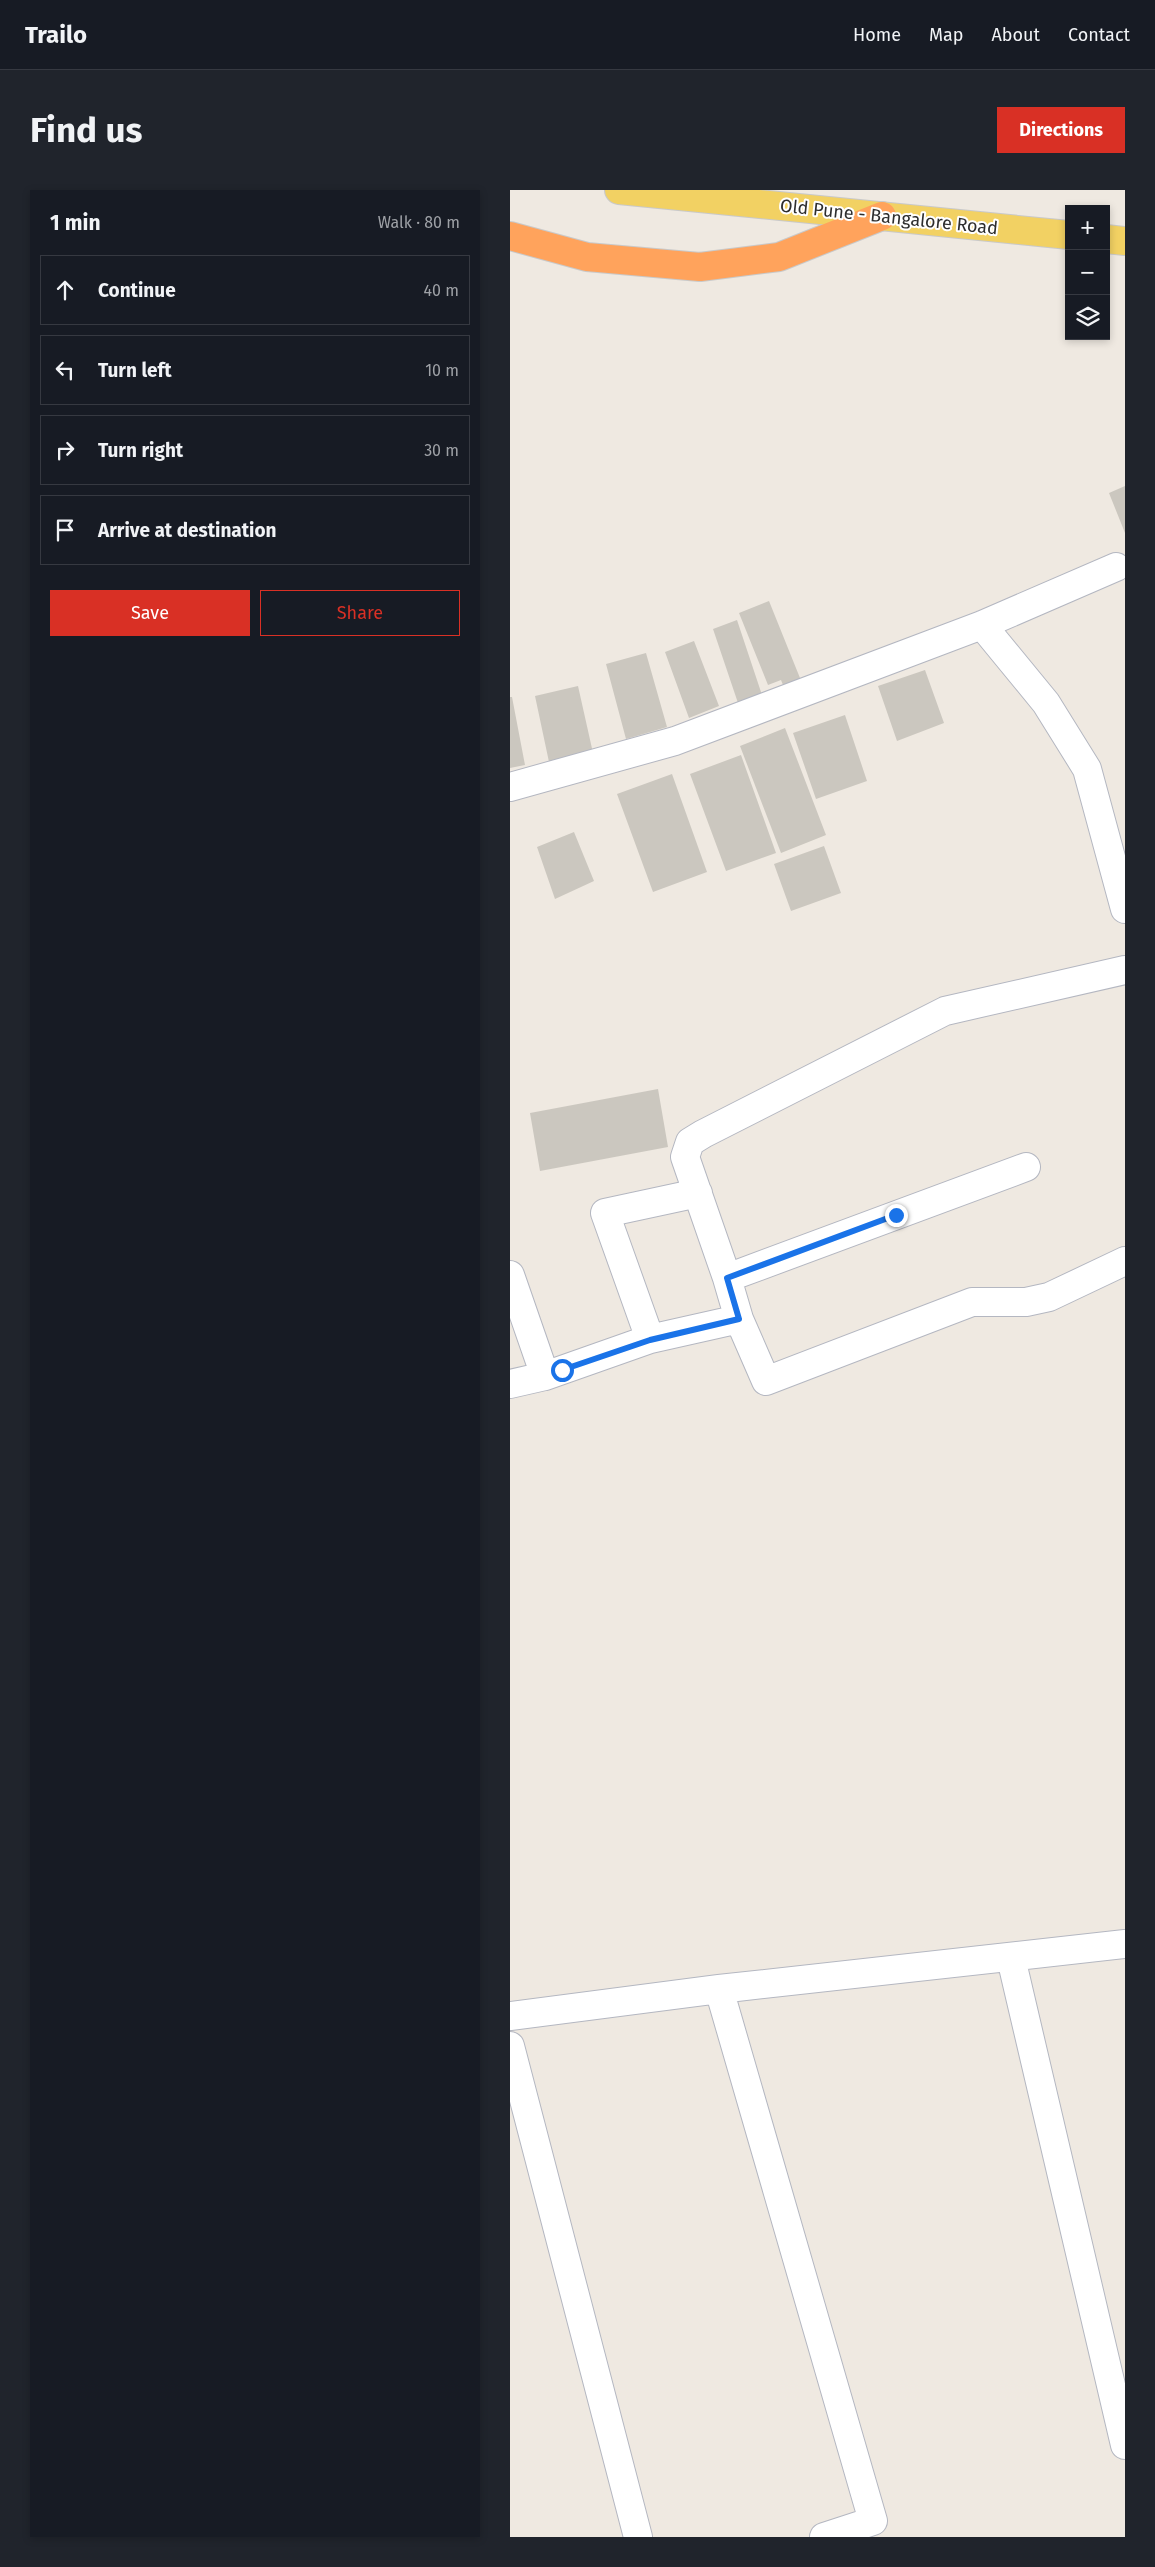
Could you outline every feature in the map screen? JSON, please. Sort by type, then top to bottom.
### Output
[{"type":"highway","points":[[510,236],[587,257],[700,267],[779,257],[882,216]]},
{"type":"main road","name":"Old Pune - Bangalore Road","points":[[619,190],[1065,235]]},
{"type":"main road","points":[[1110,239],[1125,240]]},
{"type":"street","points":[[510,787],[675,741],[982,625],[1116,567]]},
{"type":"street","points":[[982,625],[1046,703],[1087,769],[1125,909]]},
{"type":"street","points":[[1125,970],[945,1011],[703,1134],[690,1142],[685,1158],[727,1278],[739,1319],[766,1381],[972,1302],[1026,1302],[1049,1297],[1125,1261]]},
{"type":"street","points":[[727,1278],[1026,1167]]},
{"type":"street","points":[[650,1340],[605,1213],[698,1193]]},
{"type":"street","points":[[510,1275],[545,1376]]},
{"type":"street","points":[[510,1384],[545,1376],[650,1340],[739,1319]]},
{"type":"street","points":[[510,2016],[719,1990],[1125,1944]]},
{"type":"street","points":[[1011,1958],[1125,2445]]},
{"type":"street","points":[[719,1990],[872,2521],[824,2537]]},
{"type":"street","points":[[510,2046],[638,2537]]},
{"type":"building","points":[[1125,486],[1125,533],[1109,493]]},
{"type":"building","points":[[769,601],[802,683],[785,690],[781,680],[768,685],[739,613]]},
{"type":"building","points":[[737,620],[762,695],[738,703],[713,629]]},
{"type":"building","points":[[694,641],[719,706],[689,718],[665,652]]},
{"type":"building","points":[[646,653],[667,727],[626,739],[606,664]]},
{"type":"building","points":[[925,670],[944,723],[897,741],[878,686]]},
{"type":"building","points":[[578,686],[593,753],[549,762],[535,696]]},
{"type":"building","points":[[510,697],[512,697],[525,765],[510,768]]},
{"type":"building","points":[[845,715],[867,781],[816,799],[793,733]]},
{"type":"building","points":[[785,728],[826,835],[781,853],[740,746]]},
{"type":"building","points":[[741,755],[776,853],[726,871],[690,774]]},
{"type":"building","points":[[672,774],[707,872],[653,892],[617,794]]},
{"type":"building","points":[[574,832],[594,881],[555,899],[537,847]]},
{"type":"building","points":[[824,846],[841,893],[791,911],[774,864]]},
{"type":"building","points":[[658,1089],[668,1147],[540,1171],[530,1113]]},
{"type":"route","points":[[562,1370],[650,1340],[739,1319],[727,1278],[896,1215]]}]
